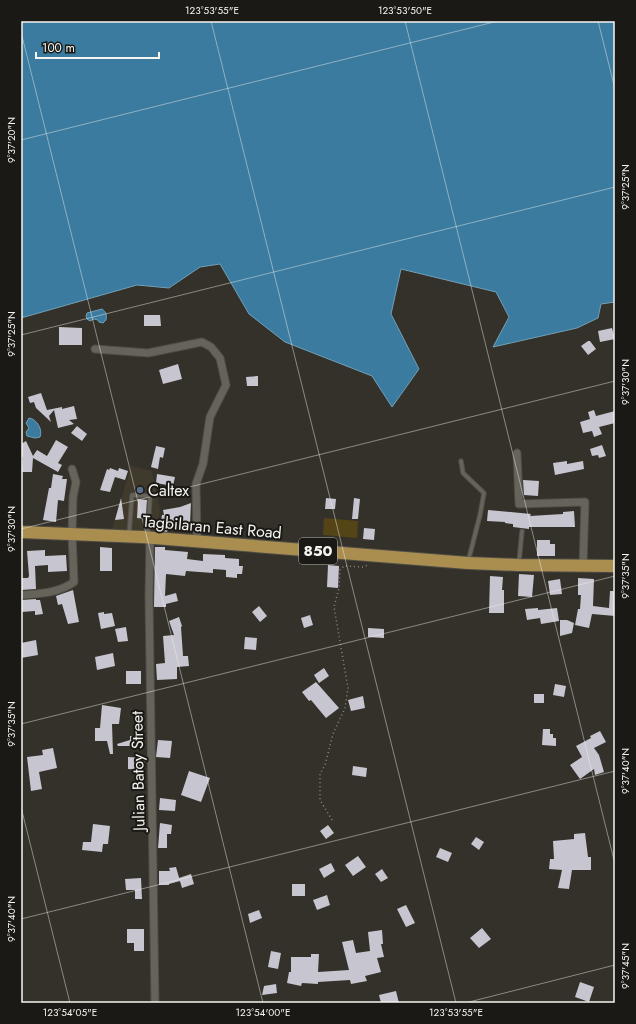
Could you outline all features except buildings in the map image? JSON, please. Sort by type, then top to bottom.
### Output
[{"type":"main road","name":"Tagbilaran East Road","points":[[21,532],[129,536],[468,563],[615,566]]},
{"type":"street","points":[[95,349],[148,353],[202,342],[210,346],[220,358],[226,385],[210,417],[203,464],[196,484],[197,541]]},
{"type":"street","points":[[518,453],[519,504],[585,502],[583,566]]},
{"type":"street","points":[[21,595],[41,594],[67,587],[74,582],[72,534],[73,497],[76,482],[72,469]]},
{"type":"street","name":"Julian Batoy Street","points":[[148,538],[155,1003]]},
{"type":"lane","points":[[462,461],[463,472],[484,493],[468,563]]},
{"type":"lane","points":[[129,536],[132,495],[150,496],[148,538]]},
{"type":"lane","points":[[518,565],[522,532]]},
{"type":"path","points":[[332,820],[320,800],[320,774],[325,765],[333,734],[345,708],[348,688],[334,607],[339,588],[340,570],[344,566],[363,567],[368,565],[369,556]]},
{"type":"shaded area","name":"Caltex","points":[[131,466],[152,471],[160,509],[158,532],[112,529]]},
{"type":"shaded area","points":[[324,518],[358,521],[357,538],[323,535]]},
{"type":"water","points":[[21,21],[615,21],[615,302],[601,304],[598,318],[577,328],[493,347],[509,317],[496,292],[401,269],[391,314],[419,369],[392,407],[372,376],[285,342],[249,314],[220,264],[200,267],[169,288],[137,285],[21,318]]},
{"type":"water","points":[[102,309],[106,316],[106,320],[103,323],[94,319],[90,321],[87,319],[87,313]]},
{"type":"water","points":[[29,418],[35,420],[39,425],[41,431],[40,437],[35,438],[27,436],[26,432],[29,428],[26,423]]},
{"type":"place","name":"Caltex","points":[[140,490]]}]
